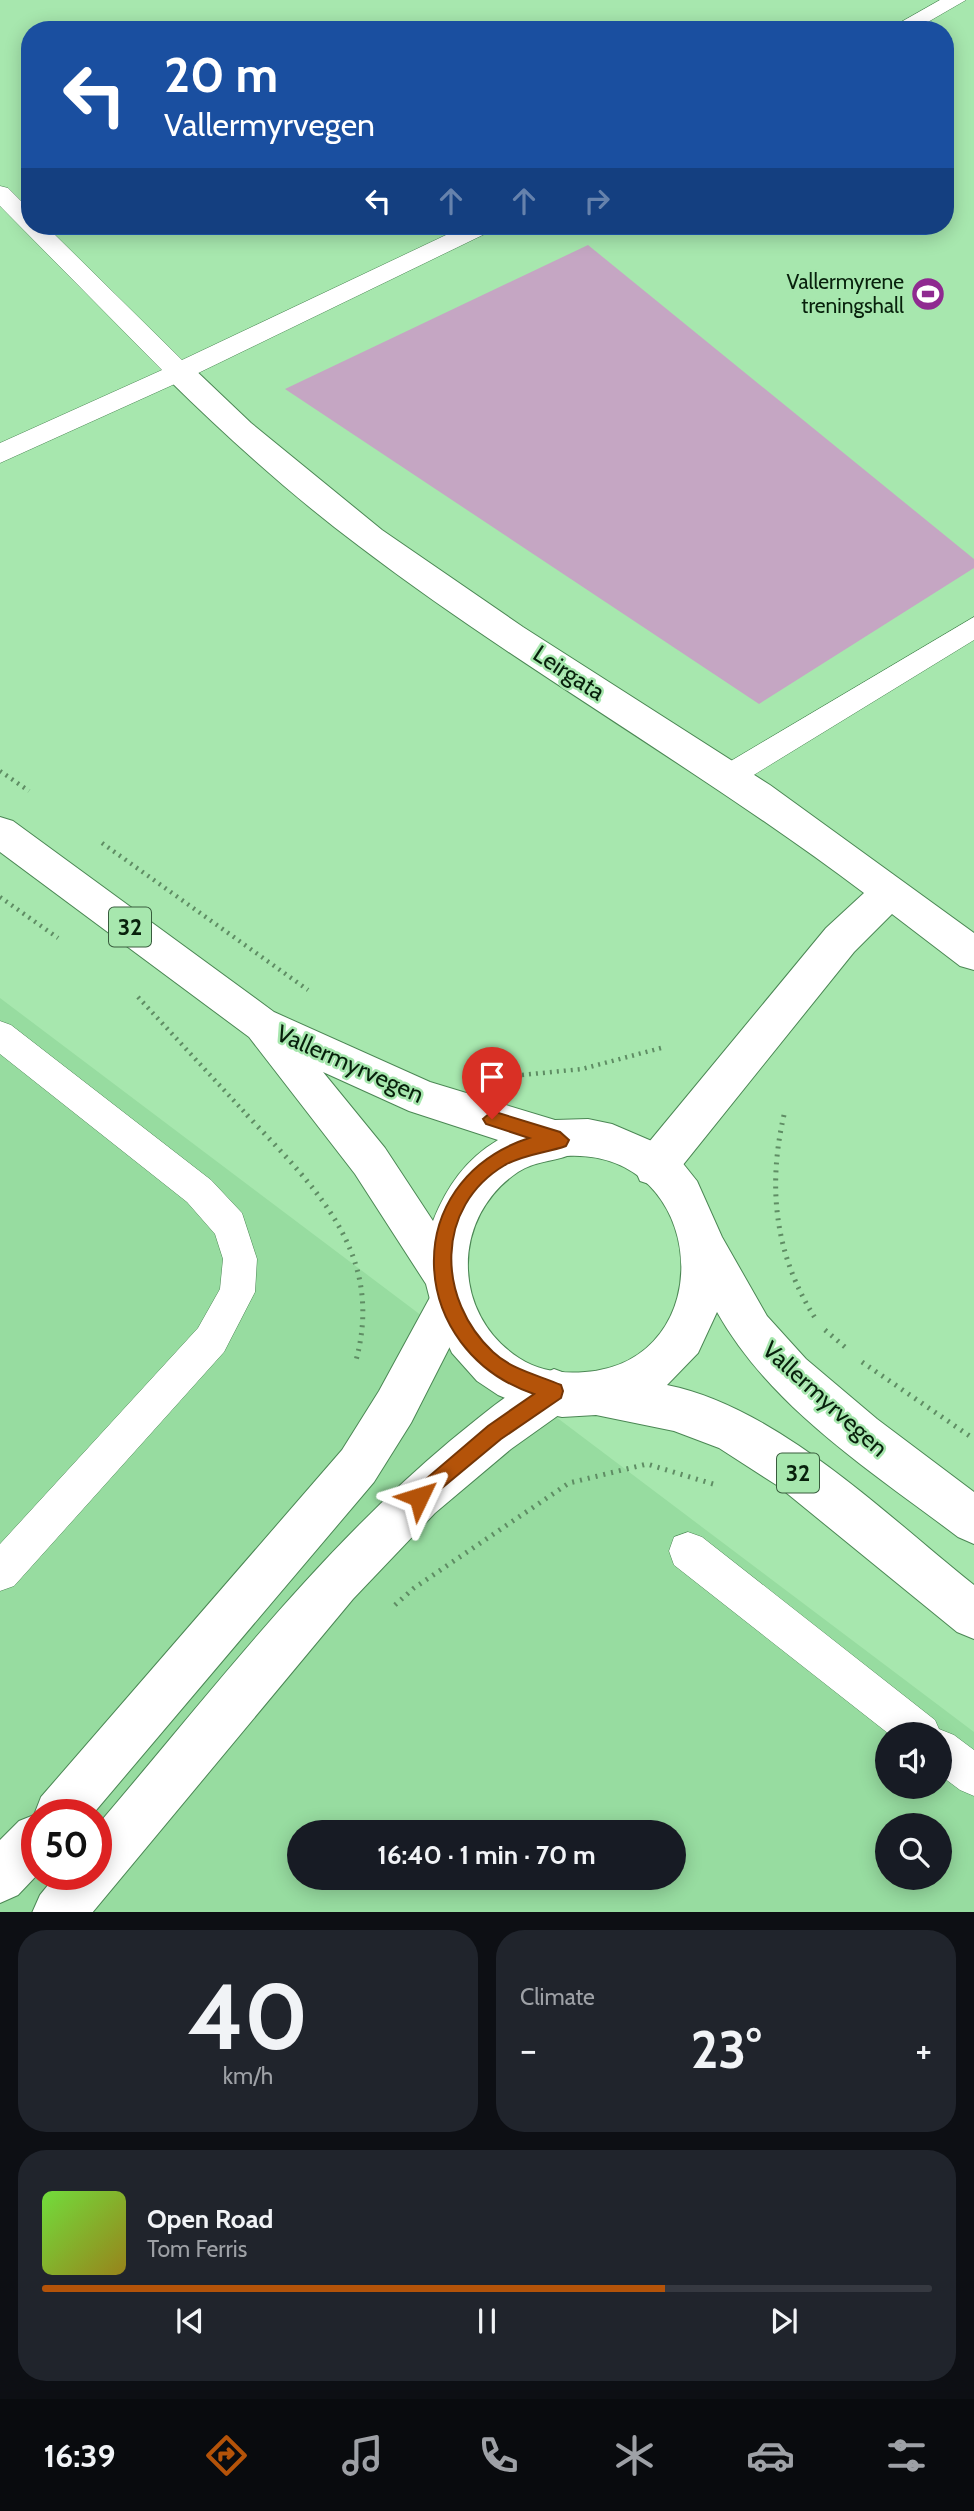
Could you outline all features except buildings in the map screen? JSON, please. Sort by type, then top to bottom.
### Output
[{"type":"main road","name":"Leirgata","points":[[179,372],[230,425],[306,489],[498,628],[729,776],[974,954]]},
{"type":"main road","name":"Vallermyrvegen","points":[[0,832],[260,1024],[424,1098],[560,1140],[593,1142],[625,1150],[655,1167],[679,1190],[696,1218],[706,1250],[752,1331],[790,1374],[861,1435],[974,1521]]},
{"type":"main road","points":[[655,1167],[840,940],[864,914],[891,894]]},
{"type":"main road","name":"Vallermyrvegen","points":[[260,1024],[370,1161],[445,1288],[465,1336],[489,1361],[519,1380],[674,1409],[733,1431],[794,1470],[974,1615]]},
{"type":"main road","name":"Vallermyrvegen","points":[[445,1288],[444,1240],[454,1208],[473,1181],[498,1160],[518,1151],[560,1140]]},
{"type":"main road","name":"Vallermyrvegen","points":[[572,1391],[625,1385],[656,1368],[682,1344],[699,1315],[707,1283],[706,1250]]},
{"type":"main road","points":[[73,1799],[358,1466],[395,1407],[445,1288]]},
{"type":"main road","points":[[112,1848],[336,1582],[419,1497],[495,1433],[572,1391]]},
{"type":"main road","points":[[0,1877],[21,1855]]},
{"type":"main road","points":[[59,1912],[77,1890]]},
{"type":"lane","points":[[915,21],[956,0]]},
{"type":"lane","points":[[0,193],[21,214]]},
{"type":"lane","points":[[42,235],[179,372]]},
{"type":"lane","points":[[0,454],[179,372],[464,235]]},
{"type":"lane","points":[[729,776],[974,627]]},
{"type":"lane","points":[[0,1035],[199,1191],[230,1225],[240,1259],[237,1292],[211,1340],[0,1572]]},
{"type":"lane","points":[[688,1551],[906,1722]]},
{"type":"lane","points":[[952,1759],[974,1776]]},
{"type":"path","points":[[0,771],[34,795]]},
{"type":"path","points":[[91,836],[319,998]]},
{"type":"path","points":[[509,1073],[522,1075],[582,1069],[661,1048]]},
{"type":"path","points":[[784,1114],[775,1161],[775,1203],[789,1272],[801,1300],[823,1328],[863,1362],[974,1439]]},
{"type":"path","points":[[387,1611],[414,1588],[569,1483],[647,1464],[701,1478],[725,1490]]},
{"type":"shaded area","points":[[588,245],[974,559],[974,568],[759,704],[285,389]]},
{"type":"shaded area","points":[[0,998],[974,1732],[974,1912],[0,1912]]},
{"type":"place","name":"Vallermyrene treningshall","points":[[928,294]]},
{"type":"route","points":[[419,1497],[495,1433],[554,1391],[519,1380],[489,1361],[465,1336],[449,1305],[442,1271],[444,1240],[454,1208],[473,1181],[498,1160],[528,1146],[560,1140],[492,1119]]}]
